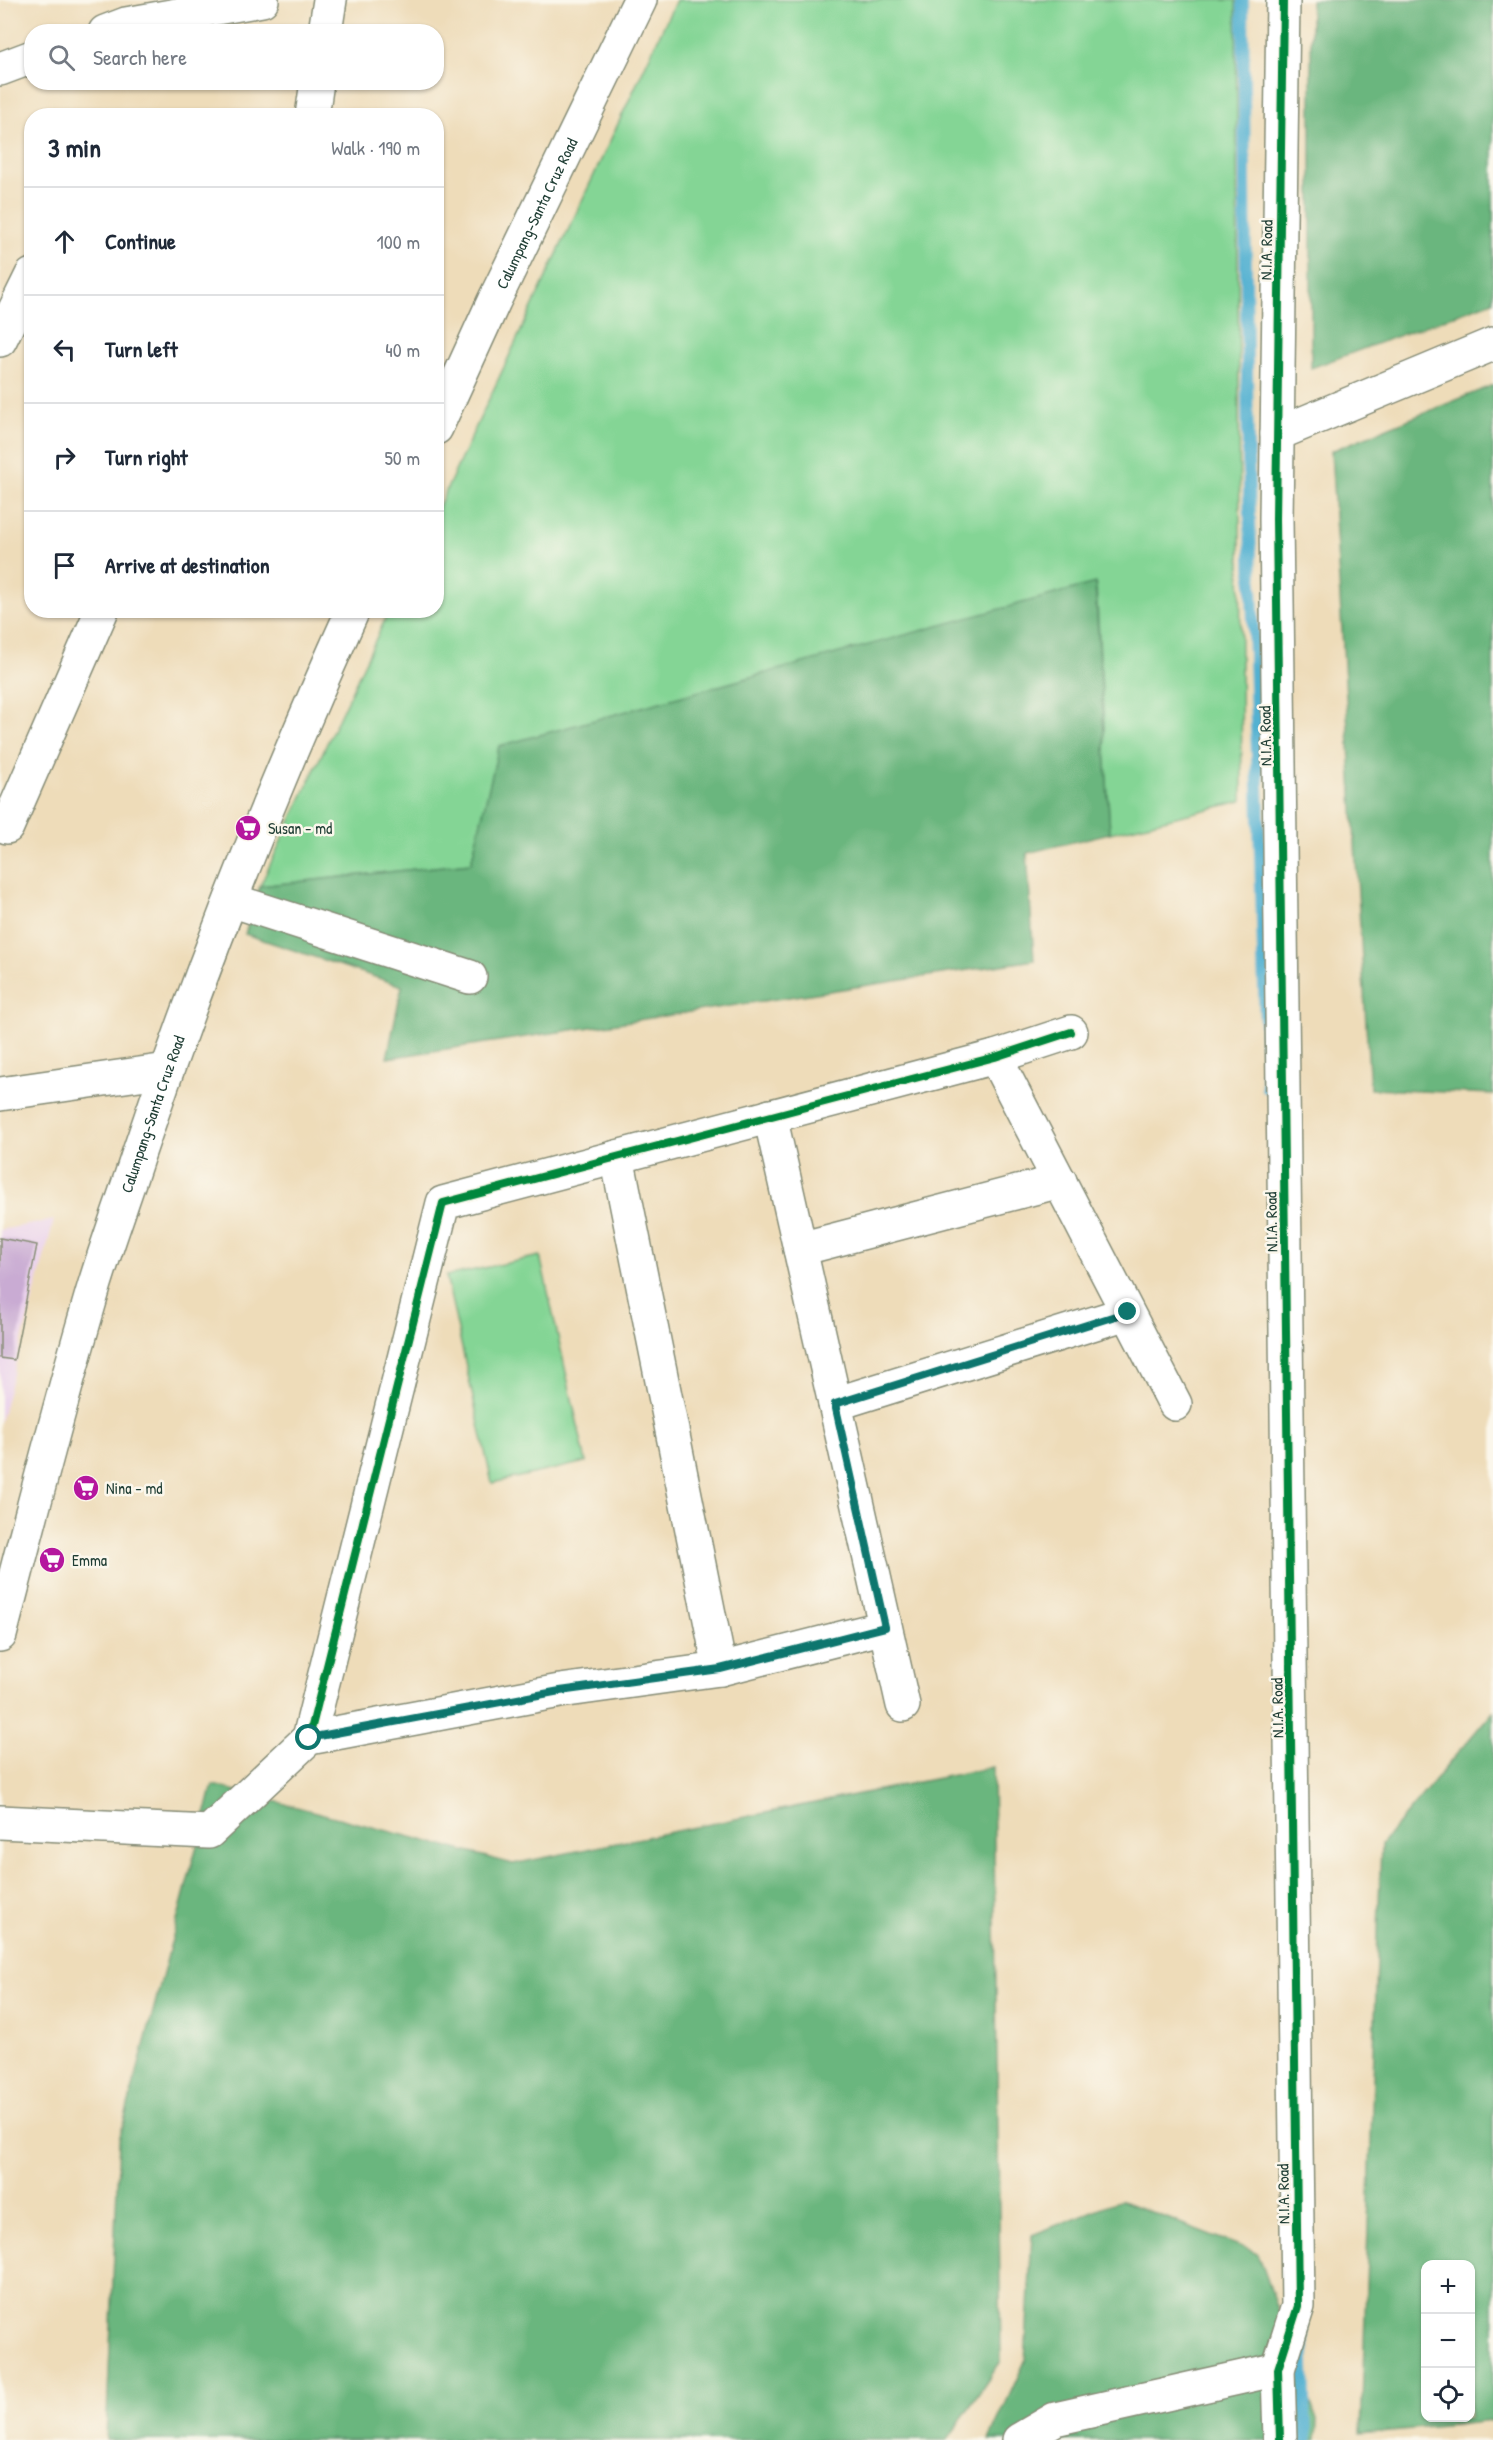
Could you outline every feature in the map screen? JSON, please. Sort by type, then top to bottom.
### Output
[{"type":"street","points":[[126,24],[262,0]]},
{"type":"street","points":[[326,24],[330,0]]},
{"type":"street","name":"Calumpang-Santa Cruz Road","points":[[444,410],[494,301],[640,0]]},
{"type":"street","name":"N.I.A. Road","points":[[1280,2440],[1278,2369],[1298,2306],[1277,635],[1277,434],[1283,0]]},
{"type":"street","points":[[0,69],[24,60]]},
{"type":"street","points":[[313,108],[316,90]]},
{"type":"street","points":[[0,290],[24,278]]},
{"type":"street","points":[[0,340],[24,290]]},
{"type":"street","points":[[1277,434],[1493,344]]},
{"type":"street","points":[[7,827],[98,618]]},
{"type":"street","name":"Calumpang-Santa Cruz Road","points":[[0,1635],[47,1452],[95,1285],[166,1070],[231,900],[308,711],[349,618]]},
{"type":"street","points":[[231,900],[470,977]]},
{"type":"street","points":[[309,1738],[443,1203],[995,1057],[1071,1032]]},
{"type":"street","points":[[995,1057],[1175,1404]]},
{"type":"street","points":[[0,1094],[166,1070]]},
{"type":"street","points":[[770,1116],[903,1705]]},
{"type":"street","points":[[617,1157],[720,1669]]},
{"type":"street","points":[[800,1249],[1060,1181]]},
{"type":"street","points":[[835,1404],[1128,1312]]},
{"type":"street","points":[[0,1822],[209,1832],[309,1738],[560,1691],[720,1669],[885,1627]]},
{"type":"street","points":[[1019,2440],[1055,2419],[1167,2396],[1278,2369]]},
{"type":"shaded area","points":[[54,1220],[0,1423],[0,1230]]},
{"type":"green space","points":[[676,0],[1236,0],[1242,801],[1110,833],[1096,584],[499,746],[471,863],[260,886],[386,618],[444,618],[444,495]]},
{"type":"green space","points":[[1311,0],[1493,0],[1493,301],[1311,368]]},
{"type":"green space","points":[[1493,385],[1493,1094],[1370,1089],[1331,451]]},
{"type":"green space","points":[[1095,583],[1110,833],[1027,853],[1034,960],[387,1058],[402,986],[245,934],[260,886],[471,863],[499,746]]},
{"type":"green space","points":[[540,1256],[586,1462],[492,1483],[446,1276]]},
{"type":"green space","points":[[1493,1711],[1493,2421],[1361,2434],[1381,1844]]},
{"type":"green space","points":[[993,1767],[1001,2361],[947,2440],[106,2440],[119,2140],[213,1785],[513,1864]]},
{"type":"green space","points":[[1120,2200],[1258,2253],[1317,2420],[1316,2440],[989,2440],[1025,2361],[1032,2235]]},
{"type":"building","points":[[0,1238],[37,1245],[14,1360],[0,1358]]},
{"type":"waterway","points":[[1243,0],[1248,453],[1267,1088]]},
{"type":"waterway","points":[[1303,2328],[1306,2440]]},
{"type":"cycle path","points":[[1280,2440],[1278,2369],[1298,2306],[1276,519],[1283,0]]},
{"type":"cycle path","points":[[309,1738],[443,1203],[995,1057],[1071,1032]]},
{"type":"place","name":"Susan - md","points":[[248,828]]},
{"type":"place","name":"Nina - md","points":[[86,1488]]},
{"type":"place","name":"Emma","points":[[52,1560]]},
{"type":"route","points":[[309,1738],[560,1691],[720,1669],[885,1627],[835,1404],[1128,1312]]}]
